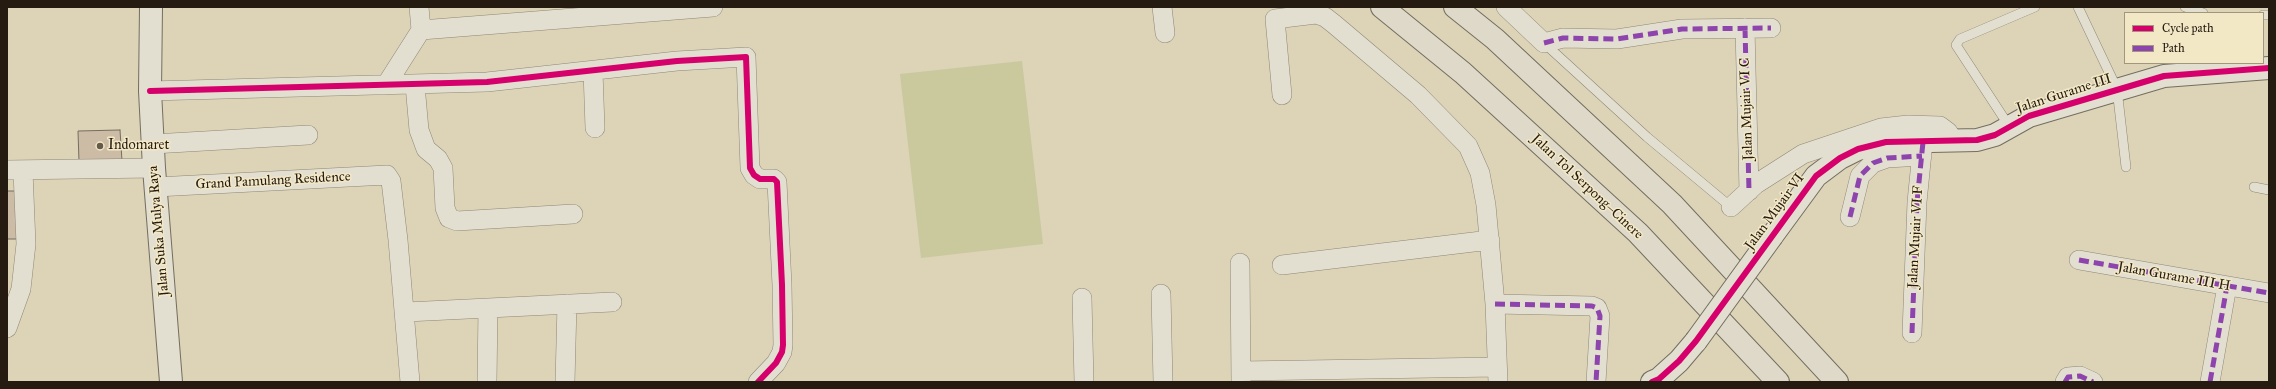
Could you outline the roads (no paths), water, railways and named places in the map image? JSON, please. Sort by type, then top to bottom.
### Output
[{"type":"highway","name":"Jalan Tol Serpong–Cinere","points":[[1382,7],[1463,73],[1638,233],[1778,382]]},
{"type":"highway","points":[[1455,7],[1495,39],[1672,204],[1837,382]]},
{"type":"street","name":"Jalan Suka Mulya Raya","points":[[151,7],[150,91],[155,178],[171,382]]},
{"type":"street","points":[[386,85],[421,30],[419,7]]},
{"type":"street","points":[[421,30],[712,7]]},
{"type":"street","points":[[1162,7],[1165,33]]},
{"type":"street","points":[[1506,7],[1544,43],[1563,38],[1617,39],[1682,29],[1771,28]]},
{"type":"street","points":[[1240,263],[1241,377],[1497,374],[1496,304],[1490,240],[1480,174],[1468,146],[1418,95],[1326,17],[1307,14],[1275,19],[1282,95]]},
{"type":"street","name":"Jalan Mujair VI C","points":[[1744,28],[1749,190]]},
{"type":"street","points":[[150,91],[487,82],[593,72],[676,61],[746,57],[750,168],[754,175],[760,179],[774,179],[777,182],[782,284],[782,352],[776,363],[758,382]]},
{"type":"street","name":"Jalan Gurame III","points":[[1994,133],[2029,116],[2164,76],[2269,68]]},
{"type":"street","points":[[593,72],[596,128]]},
{"type":"street","points":[[415,84],[419,130],[426,149],[438,159],[443,168],[445,208],[449,218],[457,222],[573,214]]},
{"type":"street","points":[[1731,207],[1749,190],[1803,154],[1881,128],[1908,125],[1940,126],[1948,132],[1953,140]]},
{"type":"street","name":"Jalan Mujair VI","points":[[1652,382],[1659,379],[1679,361],[1696,341],[1816,176],[1840,158],[1858,149],[1886,142],[1923,149],[1953,140],[1994,133]]},
{"type":"street","points":[[153,144],[308,135]]},
{"type":"street","points":[[1850,217],[1860,176],[1873,163],[1923,149]]},
{"type":"street","name":"Jalan Mujair VI F","points":[[1912,333],[1917,202],[1923,149]]},
{"type":"street","points":[[7,328],[21,289],[26,244],[15,171]]},
{"type":"street","name":"Grand Pamulang Residence","points":[[15,171],[155,178],[383,174],[389,177],[406,312]]},
{"type":"street","points":[[1282,265],[1490,240]]},
{"type":"street","name":"Jalan Gurame III H","points":[[2079,260],[2269,293]]},
{"type":"street","points":[[2210,382],[2227,286]]},
{"type":"street","points":[[1161,294],[1163,382]]},
{"type":"street","points":[[1082,298],[1084,382]]},
{"type":"street","points":[[410,382],[406,312],[612,302]]},
{"type":"street","points":[[565,382],[567,304]]},
{"type":"street","points":[[1496,304],[1592,306],[1597,308],[1600,316],[1596,382]]},
{"type":"street","points":[[487,382],[488,308]]},
{"type":"street","points":[[2065,382],[2068,377],[2080,376],[2093,382]]},
{"type":"lane","points":[[1994,133],[1956,45],[1960,39],[2035,7]]},
{"type":"lane","points":[[2078,7],[2117,89],[2126,168]]},
{"type":"lane","points":[[2186,7],[2200,12]]},
{"type":"lane","points":[[1544,43],[1647,137],[1731,207]]},
{"type":"lane","points":[[2254,187],[2269,190]]},
{"type":"place","name":"Indomaret","points":[[100,146]]}]
